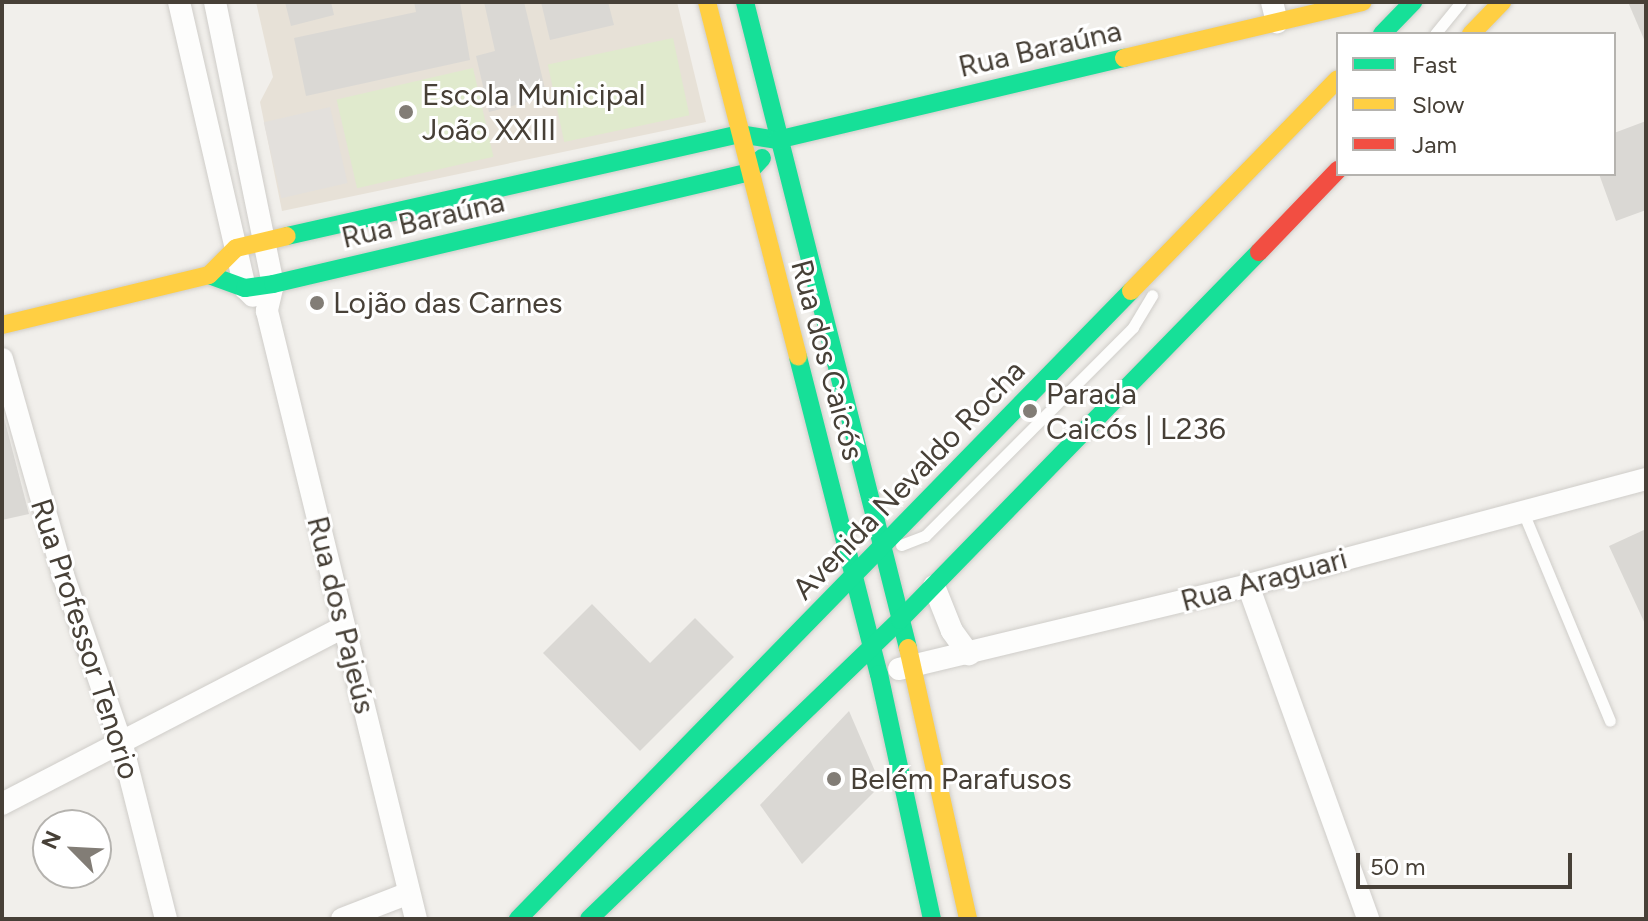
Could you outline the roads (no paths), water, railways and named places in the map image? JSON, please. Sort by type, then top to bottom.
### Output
[{"type":"main road","name":"Rua dos Caicós","points":[[707,2],[879,674],[932,919]]},
{"type":"main road","name":"Rua dos Caicós","points":[[745,2],[880,550],[912,666],[968,919]]},
{"type":"main road","name":"Rua Baraúna","points":[[236,248],[739,134],[777,140],[1274,12],[1363,2]]},
{"type":"main road","points":[[1384,32],[1413,2]]},
{"type":"main road","points":[[1473,32],[1502,2]]},
{"type":"main road","name":"Avenida Nevaldo Rocha","points":[[518,919],[1336,81]]},
{"type":"main road","points":[[749,172],[777,140]]},
{"type":"main road","name":"Rua Baraúna","points":[[209,275],[245,288],[273,284],[749,172]]},
{"type":"main road","points":[[589,919],[900,620],[1336,172]]},
{"type":"main road","points":[[2,325],[209,275],[236,248]]},
{"type":"street","points":[[179,2],[245,288],[267,311]]},
{"type":"street","name":"Rua dos Pajeús","points":[[215,2],[273,284],[267,311],[416,919]]},
{"type":"street","name":"Rua Professor Tenorio","points":[[2,359],[63,575],[122,745],[166,919]]},
{"type":"street","name":"Rua Araguari","points":[[879,674],[1248,585],[1646,479]]},
{"type":"street","points":[[1248,585],[1368,919]]},
{"type":"street","points":[[934,586],[952,631],[969,654]]},
{"type":"street","points":[[2,804],[122,745],[343,627]]},
{"type":"street","points":[[342,919],[409,893]]},
{"type":"lane","points":[[1437,32],[1461,2]]},
{"type":"lane","points":[[880,550],[919,541],[1133,327],[1186,235]]},
{"type":"lane","points":[[1523,512],[1610,721]]},
{"type":"place","name":"Escola Municipal João XXIII","points":[[406,112]]},
{"type":"place","name":"Lojão das Carnes","points":[[317,303]]},
{"type":"place","name":"Parada Caicós | L236","points":[[1030,411]]},
{"type":"place","name":"Belém Parafusos","points":[[834,779]]}]
